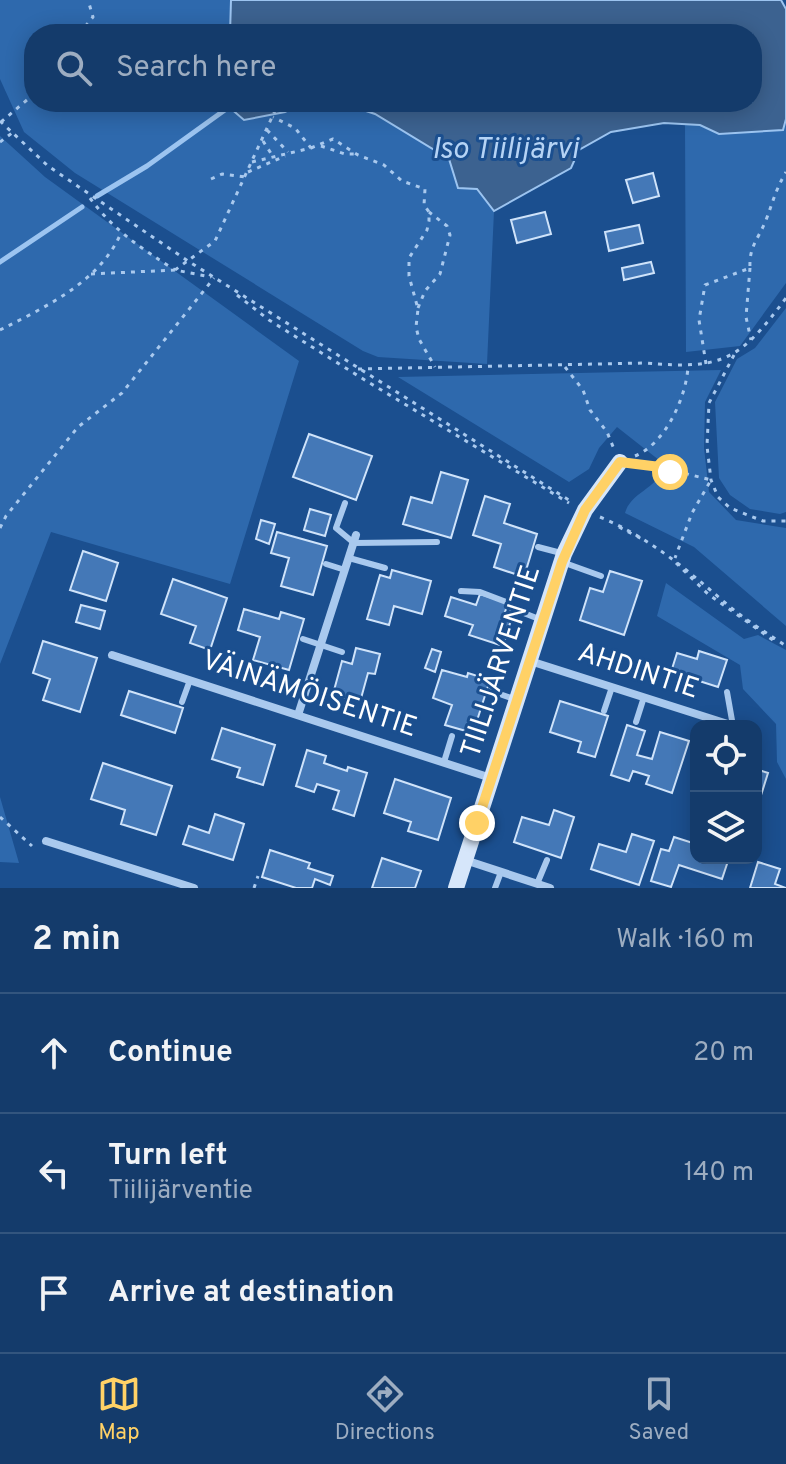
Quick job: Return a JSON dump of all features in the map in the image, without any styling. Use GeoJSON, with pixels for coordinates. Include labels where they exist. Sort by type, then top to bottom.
{"type":"FeatureCollection","features":[{"type":"Feature","properties":{"kind":"street","name":"TIILIJÄRVENTIE"},"geometry":{"type":"LineString","coordinates":[[456,888],[563,558],[585,510],[620,462]]}},
{"type":"Feature","properties":{"kind":"street"},"geometry":{"type":"LineString","coordinates":[[298,715],[355,539]]}},
{"type":"Feature","properties":{"kind":"street","name":"VÄINÄMÖISENTIE"},"geometry":{"type":"LineString","coordinates":[[112,655],[491,778]]}},
{"type":"Feature","properties":{"kind":"street","name":"AHDINTIE"},"geometry":{"type":"LineString","coordinates":[[530,661],[715,720]]}},
{"type":"Feature","properties":{"kind":"street"},"geometry":{"type":"LineString","coordinates":[[46,841],[194,888]]}},
{"type":"Feature","properties":{"kind":"street"},"geometry":{"type":"LineString","coordinates":[[465,860],[550,888]]}},
{"type":"Feature","properties":{"kind":"lane"},"geometry":{"type":"LineString","coordinates":[[345,503],[336,528],[355,539],[437,542]]}},
{"type":"Feature","properties":{"kind":"lane"},"geometry":{"type":"LineString","coordinates":[[538,547],[601,576]]}},
{"type":"Feature","properties":{"kind":"lane"},"geometry":{"type":"LineString","coordinates":[[349,558],[385,568]]}},
{"type":"Feature","properties":{"kind":"lane"},"geometry":{"type":"LineString","coordinates":[[326,564],[345,570]]}},
{"type":"Feature","properties":{"kind":"lane"},"geometry":{"type":"LineString","coordinates":[[461,591],[480,592],[543,620]]}},
{"type":"Feature","properties":{"kind":"lane"},"geometry":{"type":"LineString","coordinates":[[303,639],[342,652]]}},
{"type":"Feature","properties":{"kind":"lane"},"geometry":{"type":"LineString","coordinates":[[182,702],[190,680]]}},
{"type":"Feature","properties":{"kind":"lane"},"geometry":{"type":"LineString","coordinates":[[604,711],[612,687]]}},
{"type":"Feature","properties":{"kind":"lane"},"geometry":{"type":"LineString","coordinates":[[491,691],[517,700]]}},
{"type":"Feature","properties":{"kind":"lane"},"geometry":{"type":"LineString","coordinates":[[727,692],[730,720]]}},
{"type":"Feature","properties":{"kind":"lane"},"geometry":{"type":"LineString","coordinates":[[636,722],[644,697]]}},
{"type":"Feature","properties":{"kind":"lane"},"geometry":{"type":"LineString","coordinates":[[444,762],[452,736]]}},
{"type":"Feature","properties":{"kind":"lane"},"geometry":{"type":"LineString","coordinates":[[537,884],[547,860]]}},
{"type":"Feature","properties":{"kind":"lane"},"geometry":{"type":"LineString","coordinates":[[495,888],[501,872]]}},
{"type":"Feature","properties":{"kind":"path"},"geometry":{"type":"LineString","coordinates":[[87,24],[93,17],[88,0]]}},
{"type":"Feature","properties":{"kind":"path"},"geometry":{"type":"LineString","coordinates":[[24,102],[0,122],[48,166],[188,261],[358,369],[645,363],[688,367],[735,353],[751,341],[786,298]]}},
{"type":"Feature","properties":{"kind":"path"},"geometry":{"type":"LineString","coordinates":[[175,270],[215,241],[275,112]]}},
{"type":"Feature","properties":{"kind":"path"},"geometry":{"type":"LineString","coordinates":[[273,117],[295,128],[311,148]]}},
{"type":"Feature","properties":{"kind":"path"},"geometry":{"type":"LineString","coordinates":[[267,130],[290,153]]}},
{"type":"Feature","properties":{"kind":"path"},"geometry":{"type":"LineString","coordinates":[[0,142],[12,133]]}},
{"type":"Feature","properties":{"kind":"path"},"geometry":{"type":"LineString","coordinates":[[252,162],[321,146],[333,139],[358,155],[384,165],[402,181],[425,189],[424,205],[447,226],[450,235],[440,274],[425,291],[418,309],[416,327],[419,339],[436,369]]}},
{"type":"Feature","properties":{"kind":"path"},"geometry":{"type":"LineString","coordinates":[[263,141],[272,156]]}},
{"type":"Feature","properties":{"kind":"path"},"geometry":{"type":"LineString","coordinates":[[321,146],[358,155]]}},
{"type":"Feature","properties":{"kind":"path"},"geometry":{"type":"LineString","coordinates":[[248,172],[290,153]]}},
{"type":"Feature","properties":{"kind":"path"},"geometry":{"type":"LineString","coordinates":[[751,341],[746,317],[751,245],[786,172]]}},
{"type":"Feature","properties":{"kind":"path"},"geometry":{"type":"LineString","coordinates":[[211,179],[222,174],[245,177]]}},
{"type":"Feature","properties":{"kind":"path"},"geometry":{"type":"LineString","coordinates":[[89,195],[106,221],[175,270]]}},
{"type":"Feature","properties":{"kind":"path"},"geometry":{"type":"LineString","coordinates":[[418,309],[409,276],[409,258],[427,230],[429,212]]}},
{"type":"Feature","properties":{"kind":"path"},"geometry":{"type":"LineString","coordinates":[[0,330],[45,306],[91,274],[116,244],[121,233]]}},
{"type":"Feature","properties":{"kind":"path"},"geometry":{"type":"LineString","coordinates":[[706,364],[699,320],[705,285],[750,268]]}},
{"type":"Feature","properties":{"kind":"path"},"geometry":{"type":"LineString","coordinates":[[91,274],[175,270],[214,278],[269,320],[555,496],[665,552],[708,594],[786,646]]}},
{"type":"Feature","properties":{"kind":"path"},"geometry":{"type":"LineString","coordinates":[[0,528],[6,516],[78,427],[122,393],[214,278]]}},
{"type":"Feature","properties":{"kind":"path"},"geometry":{"type":"LineString","coordinates":[[735,353],[709,403],[707,446],[711,480],[718,497],[730,508],[763,521],[786,521]]}},
{"type":"Feature","properties":{"kind":"path"},"geometry":{"type":"LineString","coordinates":[[565,367],[583,390],[590,410],[607,432],[620,462]]}},
{"type":"Feature","properties":{"kind":"path"},"geometry":{"type":"LineString","coordinates":[[620,462],[647,452],[655,443],[677,406],[688,367]]}},
{"type":"Feature","properties":{"kind":"path"},"geometry":{"type":"LineString","coordinates":[[620,462],[660,467],[711,480]]}},
{"type":"Feature","properties":{"kind":"path"},"geometry":{"type":"LineString","coordinates":[[674,560],[692,513],[711,480]]}},
{"type":"Feature","properties":{"kind":"path"},"geometry":{"type":"LineString","coordinates":[[0,817],[32,846]]}},
{"type":"Feature","properties":{"kind":"path"},"geometry":{"type":"LineString","coordinates":[[254,888],[258,876]]}},
{"type":"Feature","properties":{"kind":"shaded area"},"geometry":{"type":"Polygon","coordinates":[[[0,0],[231,0],[230,24],[24,24],[24,112],[375,114],[449,159],[457,179],[477,189],[494,211],[487,364],[378,357],[363,351],[75,173],[24,132],[0,79],[0,0]]]}},
{"type":"Feature","properties":{"kind":"shaded area"},"geometry":{"type":"Polygon","coordinates":[[[786,119],[786,283],[740,346],[686,352],[685,123],[700,125],[720,134],[782,130],[786,119]]]}},
{"type":"Feature","properties":{"kind":"shaded area"},"geometry":{"type":"Polygon","coordinates":[[[0,136],[45,177],[299,361],[230,584],[51,532],[0,664],[0,136]]]}},
{"type":"Feature","properties":{"kind":"shaded area"},"geometry":{"type":"Polygon","coordinates":[[[786,308],[786,512],[780,514],[750,509],[730,495],[719,478],[715,402],[737,359],[755,348],[786,308]]]}},
{"type":"Feature","properties":{"kind":"shaded area"},"geometry":{"type":"Polygon","coordinates":[[[721,370],[705,402],[704,448],[709,492],[736,520],[786,528],[786,626],[694,547],[625,513],[633,499],[657,479],[664,464],[617,427],[599,448],[589,469],[569,482],[398,377],[721,370]]]}},
{"type":"Feature","properties":{"kind":"shaded area"},"geometry":{"type":"Polygon","coordinates":[[[666,583],[744,639],[758,635],[786,650],[786,779],[777,762],[776,724],[743,689],[740,665],[657,616],[666,583]]]}},
{"type":"Feature","properties":{"kind":"shaded area"},"geometry":{"type":"Polygon","coordinates":[[[0,797],[19,863],[0,862],[0,797]]]}},
{"type":"Feature","properties":{"kind":"water","name":"Iso Tiilijärvi"},"geometry":{"type":"Polygon","coordinates":[[[231,0],[781,0],[786,9],[786,119],[783,130],[719,134],[700,125],[664,123],[611,132],[579,150],[571,168],[494,211],[477,189],[458,188],[449,159],[369,112],[762,112],[762,24],[230,24],[231,0]]]}},
{"type":"Feature","properties":{"kind":"water"},"geometry":{"type":"Polygon","coordinates":[[[235,112],[285,112],[244,120],[235,112]]]}},
{"type":"Feature","properties":{"kind":"building"},"geometry":{"type":"Polygon","coordinates":[[[653,173],[659,196],[633,203],[626,180],[653,173]]]}},
{"type":"Feature","properties":{"kind":"building"},"geometry":{"type":"Polygon","coordinates":[[[545,212],[551,234],[517,243],[511,220],[545,212]]]}},
{"type":"Feature","properties":{"kind":"building"},"geometry":{"type":"Polygon","coordinates":[[[639,225],[643,243],[609,251],[605,232],[639,225]]]}},
{"type":"Feature","properties":{"kind":"building"},"geometry":{"type":"Polygon","coordinates":[[[651,262],[654,273],[624,280],[622,268],[651,262]]]}},
{"type":"Feature","properties":{"kind":"building"},"geometry":{"type":"Polygon","coordinates":[[[309,434],[372,456],[356,500],[293,477],[309,434]]]}},
{"type":"Feature","properties":{"kind":"building"},"geometry":{"type":"Polygon","coordinates":[[[441,472],[468,480],[451,538],[403,524],[411,497],[432,503],[441,472]]]}},
{"type":"Feature","properties":{"kind":"building"},"geometry":{"type":"Polygon","coordinates":[[[485,496],[510,504],[504,523],[537,534],[524,577],[494,567],[501,544],[473,535],[485,496]]]}},
{"type":"Feature","properties":{"kind":"building"},"geometry":{"type":"Polygon","coordinates":[[[310,509],[331,515],[325,536],[304,530],[310,509]]]}},
{"type":"Feature","properties":{"kind":"building"},"geometry":{"type":"Polygon","coordinates":[[[261,520],[275,524],[269,544],[256,539],[261,520]]]}},
{"type":"Feature","properties":{"kind":"building"},"geometry":{"type":"Polygon","coordinates":[[[277,532],[327,546],[313,595],[281,586],[289,558],[271,553],[277,532]]]}},
{"type":"Feature","properties":{"kind":"building"},"geometry":{"type":"Polygon","coordinates":[[[83,551],[118,563],[106,601],[70,590],[83,551]]]}},
{"type":"Feature","properties":{"kind":"building"},"geometry":{"type":"Polygon","coordinates":[[[392,570],[431,581],[422,614],[394,606],[389,625],[367,619],[380,575],[390,578],[392,570]]]}},
{"type":"Feature","properties":{"kind":"building"},"geometry":{"type":"Polygon","coordinates":[[[610,571],[642,581],[624,635],[580,620],[590,588],[603,592],[610,571]]]}},
{"type":"Feature","properties":{"kind":"building"},"geometry":{"type":"Polygon","coordinates":[[[173,579],[227,598],[210,650],[190,643],[196,626],[161,614],[173,579]]]}},
{"type":"Feature","properties":{"kind":"building"},"geometry":{"type":"Polygon","coordinates":[[[480,594],[508,603],[504,615],[512,617],[503,646],[469,635],[473,625],[445,616],[451,597],[476,605],[480,594]]]}},
{"type":"Feature","properties":{"kind":"building"},"geometry":{"type":"Polygon","coordinates":[[[81,605],[105,611],[100,629],[76,622],[81,605]]]}},
{"type":"Feature","properties":{"kind":"building"},"geometry":{"type":"Polygon","coordinates":[[[244,609],[279,619],[281,612],[304,619],[289,670],[253,660],[260,637],[238,630],[244,609]]]}},
{"type":"Feature","properties":{"kind":"building"},"geometry":{"type":"Polygon","coordinates":[[[43,641],[97,658],[80,712],[43,700],[50,679],[33,673],[43,641]]]}},
{"type":"Feature","properties":{"kind":"building"},"geometry":{"type":"Polygon","coordinates":[[[356,648],[380,654],[375,674],[368,673],[360,702],[333,694],[342,661],[352,664],[356,648]]]}},
{"type":"Feature","properties":{"kind":"building"},"geometry":{"type":"Polygon","coordinates":[[[432,649],[441,652],[435,672],[425,668],[432,649]]]}},
{"type":"Feature","properties":{"kind":"building"},"geometry":{"type":"Polygon","coordinates":[[[699,651],[727,660],[718,687],[671,672],[677,653],[697,659],[699,651]]]}},
{"type":"Feature","properties":{"kind":"building"},"geometry":{"type":"Polygon","coordinates":[[[442,670],[490,680],[473,733],[445,725],[452,705],[433,698],[442,670]]]}},
{"type":"Feature","properties":{"kind":"building"},"geometry":{"type":"Polygon","coordinates":[[[129,691],[183,708],[175,733],[121,715],[129,691]]]}},
{"type":"Feature","properties":{"kind":"building"},"geometry":{"type":"Polygon","coordinates":[[[560,701],[608,716],[595,757],[578,752],[581,742],[550,732],[560,701]]]}},
{"type":"Feature","properties":{"kind":"building"},"geometry":{"type":"Polygon","coordinates":[[[627,725],[645,731],[637,755],[652,759],[660,732],[689,741],[672,793],[646,784],[649,776],[633,771],[629,781],[611,775],[627,725]]]}},
{"type":"Feature","properties":{"kind":"building"},"geometry":{"type":"Polygon","coordinates":[[[222,728],[275,745],[263,785],[237,777],[240,768],[212,759],[222,728]]]}},
{"type":"Feature","properties":{"kind":"building"},"geometry":{"type":"Polygon","coordinates":[[[307,750],[326,756],[324,763],[347,771],[348,767],[367,773],[354,816],[333,809],[339,791],[317,784],[314,792],[296,786],[307,750]]]}},
{"type":"Feature","properties":{"kind":"building"},"geometry":{"type":"Polygon","coordinates":[[[103,763],[172,786],[156,835],[121,824],[125,810],[91,799],[103,763]]]}},
{"type":"Feature","properties":{"kind":"building"},"geometry":{"type":"Polygon","coordinates":[[[762,771],[768,773],[762,792],[762,771]]]}},
{"type":"Feature","properties":{"kind":"building"},"geometry":{"type":"Polygon","coordinates":[[[395,779],[451,798],[438,840],[408,831],[411,822],[384,813],[395,779]]]}},
{"type":"Feature","properties":{"kind":"building"},"geometry":{"type":"Polygon","coordinates":[[[554,810],[574,817],[561,858],[514,842],[522,817],[549,825],[554,810]]]}},
{"type":"Feature","properties":{"kind":"building"},"geometry":{"type":"Polygon","coordinates":[[[215,814],[244,824],[233,860],[183,844],[189,826],[209,833],[215,814]]]}},
{"type":"Feature","properties":{"kind":"building"},"geometry":{"type":"Polygon","coordinates":[[[632,834],[654,841],[639,885],[591,869],[599,844],[626,852],[632,834]]]}},
{"type":"Feature","properties":{"kind":"building"},"geometry":{"type":"Polygon","coordinates":[[[674,837],[690,842],[690,864],[727,864],[722,879],[679,865],[671,887],[651,881],[661,849],[669,851],[674,837]]]}},
{"type":"Feature","properties":{"kind":"building"},"geometry":{"type":"Polygon","coordinates":[[[270,850],[310,863],[308,868],[333,876],[330,885],[315,879],[312,888],[296,888],[262,877],[270,850]]]}},
{"type":"Feature","properties":{"kind":"building"},"geometry":{"type":"Polygon","coordinates":[[[382,858],[421,871],[415,888],[372,888],[382,858]]]}},
{"type":"Feature","properties":{"kind":"building"},"geometry":{"type":"Polygon","coordinates":[[[762,863],[780,869],[775,884],[786,888],[750,888],[757,864],[762,863]]]}},
{"type":"Feature","properties":{"kind":"waterway"},"geometry":{"type":"LineString","coordinates":[[97,196],[147,166],[222,112]]}},
{"type":"Feature","properties":{"kind":"waterway"},"geometry":{"type":"LineString","coordinates":[[0,262],[82,207]]}},
{"type":"Feature","properties":{"kind":"route"},"geometry":{"type":"LineString","coordinates":[[477,823],[578,521],[620,462],[660,467],[670,472]]}}]}
